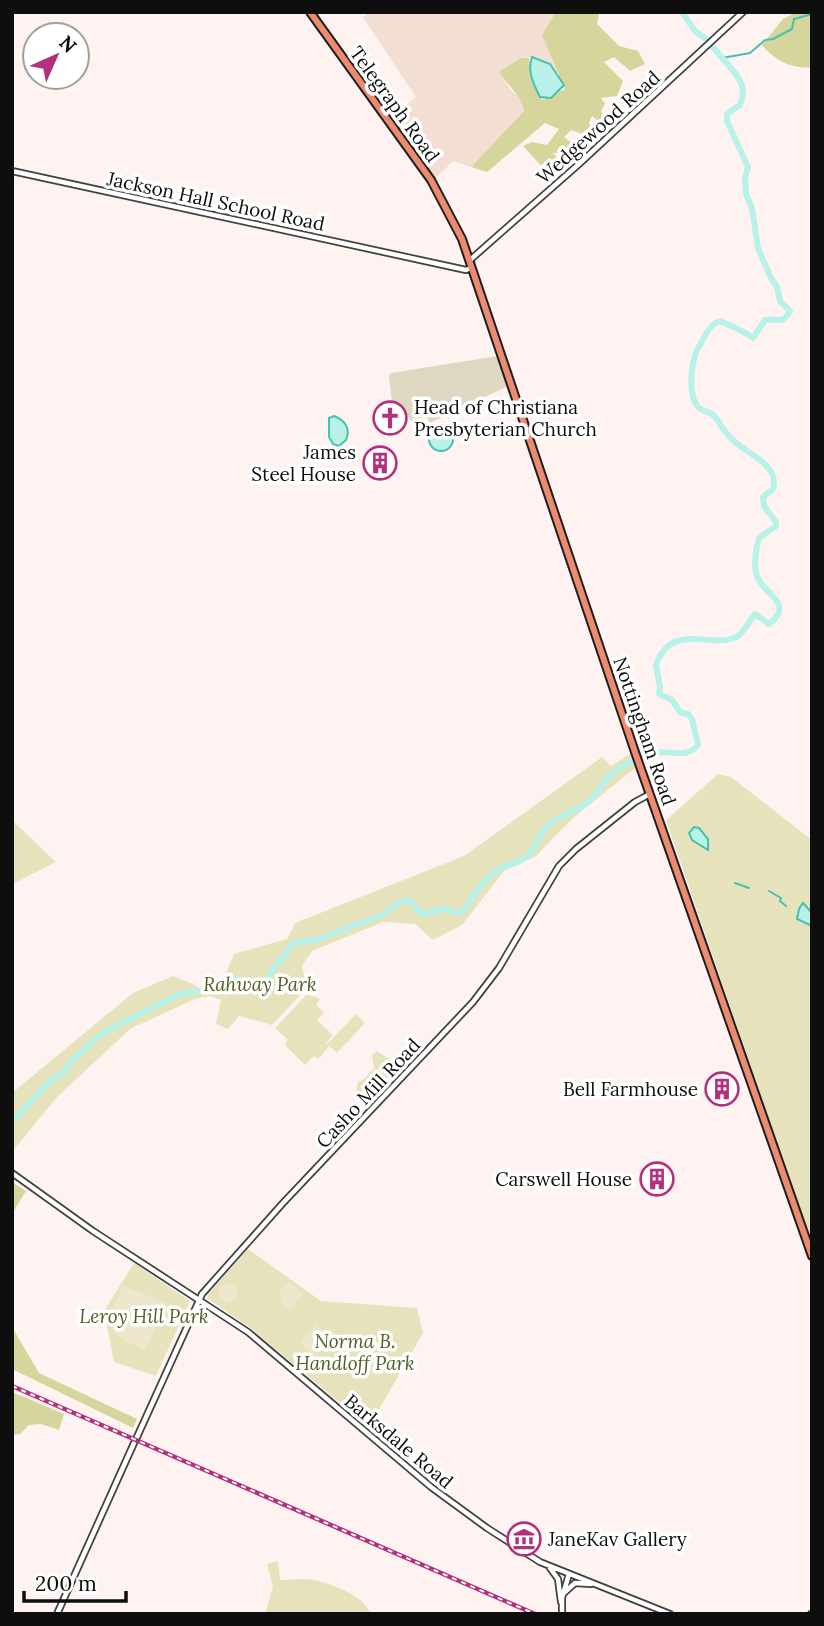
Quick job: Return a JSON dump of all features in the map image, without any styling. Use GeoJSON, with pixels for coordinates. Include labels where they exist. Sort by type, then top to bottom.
{"type":"FeatureCollection","features":[{"type":"Feature","properties":{"kind":"main road","name":"Telegraph Road"},"geometry":{"type":"LineString","coordinates":[[310,12],[424,170],[452,216]]}},
{"type":"Feature","properties":{"kind":"main road","name":"Nottingham Road"},"geometry":{"type":"LineString","coordinates":[[452,216],[471,264],[636,755],[812,1256]]}},
{"type":"Feature","properties":{"kind":"street","name":"Wedgewood Road"},"geometry":{"type":"LineString","coordinates":[[471,264],[743,12]]}},
{"type":"Feature","properties":{"kind":"street","name":"Jackson Hall School Road"},"geometry":{"type":"LineString","coordinates":[[12,171],[466,270],[471,264]]}},
{"type":"Feature","properties":{"kind":"street","name":"Casho Mill Road"},"geometry":{"type":"LineString","coordinates":[[136,1437],[199,1300],[275,1212],[477,997],[499,968],[544,888],[563,862],[635,802],[650,794]]}},
{"type":"Feature","properties":{"kind":"street","name":"Barksdale Road"},"geometry":{"type":"LineString","coordinates":[[12,1173],[93,1231],[254,1336],[449,1502],[540,1562],[670,1614]]}},
{"type":"Feature","properties":{"kind":"street"},"geometry":{"type":"LineString","coordinates":[[57,1614],[134,1443]]}},
{"type":"Feature","properties":{"kind":"street"},"geometry":{"type":"LineString","coordinates":[[540,1562],[556,1574],[562,1613]]}},
{"type":"Feature","properties":{"kind":"street"},"geometry":{"type":"LineString","coordinates":[[561,1602],[569,1574]]}},
{"type":"Feature","properties":{"kind":"street"},"geometry":{"type":"LineString","coordinates":[[563,1594],[575,1583],[599,1585]]}},
{"type":"Feature","properties":{"kind":"shaded area"},"geometry":{"type":"Polygon","coordinates":[[[370,12],[556,12],[543,35],[558,74],[550,64],[532,57],[520,58],[499,72],[509,88],[523,101],[524,111],[471,167],[453,161],[435,179],[391,118],[416,97],[363,17],[370,12]]]}},
{"type":"Feature","properties":{"kind":"shaded area"},"geometry":{"type":"Polygon","coordinates":[[[498,356],[508,386],[430,423],[426,416],[412,421],[392,402],[389,376],[391,373],[498,356]]]}},
{"type":"Feature","properties":{"kind":"green space"},"geometry":{"type":"Polygon","coordinates":[[[556,12],[599,12],[597,24],[619,46],[638,51],[645,64],[630,71],[614,57],[604,62],[623,81],[617,96],[601,98],[605,104],[601,111],[605,120],[602,124],[592,116],[589,123],[595,136],[585,139],[580,133],[571,130],[564,137],[573,144],[567,153],[552,153],[560,159],[547,172],[523,146],[532,142],[547,145],[559,129],[545,123],[487,172],[471,167],[524,111],[517,95],[499,72],[520,58],[529,58],[531,79],[542,100],[565,89],[542,35],[556,12]]]}},
{"type":"Feature","properties":{"kind":"green space"},"geometry":{"type":"Polygon","coordinates":[[[797,12],[812,12],[812,67],[784,63],[762,45],[783,19],[797,12]]]}},
{"type":"Feature","properties":{"kind":"green space","name":"Rahway Park"},"geometry":{"type":"Polygon","coordinates":[[[631,753],[635,768],[571,820],[536,856],[504,871],[462,925],[433,940],[415,924],[383,922],[312,951],[302,966],[307,988],[272,1025],[239,1016],[228,1029],[216,1024],[221,1000],[209,996],[195,999],[130,1029],[57,1097],[12,1152],[12,1093],[133,993],[173,976],[209,994],[219,991],[234,954],[287,939],[295,923],[464,856],[602,757],[611,766],[631,753]]]}},
{"type":"Feature","properties":{"kind":"green space"},"geometry":{"type":"Polygon","coordinates":[[[718,774],[731,777],[812,840],[812,1244],[666,820],[718,774]]]}},
{"type":"Feature","properties":{"kind":"green space"},"geometry":{"type":"Polygon","coordinates":[[[12,820],[56,862],[13,884],[12,883],[12,820]]]}},
{"type":"Feature","properties":{"kind":"green space"},"geometry":{"type":"Polygon","coordinates":[[[307,994],[320,999],[316,1005],[324,1013],[317,1020],[333,1035],[326,1043],[329,1047],[318,1059],[314,1056],[305,1065],[285,1045],[287,1039],[275,1028],[307,994]]]}},
{"type":"Feature","properties":{"kind":"green space"},"geometry":{"type":"Polygon","coordinates":[[[356,1014],[365,1023],[337,1053],[327,1044],[356,1014]]]}},
{"type":"Feature","properties":{"kind":"green space"},"geometry":{"type":"Polygon","coordinates":[[[377,1051],[403,1068],[367,1106],[359,1098],[357,1088],[359,1081],[374,1068],[372,1055],[377,1051]]]}},
{"type":"Feature","properties":{"kind":"green space"},"geometry":{"type":"Polygon","coordinates":[[[12,1182],[26,1191],[12,1214],[12,1182]]]}},
{"type":"Feature","properties":{"kind":"green space","name":"Norma B. Handloff Park"},"geometry":{"type":"Polygon","coordinates":[[[248,1249],[321,1301],[417,1308],[423,1333],[369,1427],[252,1329],[207,1298],[248,1249]]]}},
{"type":"Feature","properties":{"kind":"green space","name":"Leroy Hill Park"},"geometry":{"type":"Polygon","coordinates":[[[134,1263],[190,1301],[156,1376],[114,1362],[104,1311],[134,1263]]]}},
{"type":"Feature","properties":{"kind":"green space"},"geometry":{"type":"Polygon","coordinates":[[[289,1282],[304,1294],[290,1310],[281,1303],[280,1290],[289,1282]]]}},
{"type":"Feature","properties":{"kind":"green space"},"geometry":{"type":"Polygon","coordinates":[[[228,1283],[235,1286],[238,1293],[235,1300],[228,1303],[221,1300],[218,1293],[221,1286],[228,1283]]]}},
{"type":"Feature","properties":{"kind":"green space"},"geometry":{"type":"Polygon","coordinates":[[[123,1286],[167,1303],[145,1350],[122,1338],[111,1326],[113,1310],[123,1286]]]}},
{"type":"Feature","properties":{"kind":"green space"},"geometry":{"type":"Polygon","coordinates":[[[315,1325],[328,1336],[313,1354],[300,1343],[315,1325]]]}},
{"type":"Feature","properties":{"kind":"green space"},"geometry":{"type":"Polygon","coordinates":[[[12,1327],[39,1373],[137,1419],[133,1428],[12,1369],[12,1327]]]}},
{"type":"Feature","properties":{"kind":"green space"},"geometry":{"type":"Polygon","coordinates":[[[12,1392],[64,1414],[59,1430],[41,1424],[29,1425],[20,1434],[12,1435],[12,1392]]]}},
{"type":"Feature","properties":{"kind":"green space"},"geometry":{"type":"Polygon","coordinates":[[[278,1561],[280,1580],[310,1579],[322,1582],[354,1596],[371,1614],[265,1614],[273,1587],[267,1564],[278,1561]]]}},
{"type":"Feature","properties":{"kind":"water"},"geometry":{"type":"Polygon","coordinates":[[[532,57],[550,64],[564,85],[551,98],[540,97],[535,87],[530,72],[532,57]]]}},
{"type":"Feature","properties":{"kind":"water"},"geometry":{"type":"Polygon","coordinates":[[[334,416],[344,422],[347,429],[346,440],[339,446],[333,444],[329,437],[329,418],[334,416]]]}},
{"type":"Feature","properties":{"kind":"water"},"geometry":{"type":"Polygon","coordinates":[[[441,427],[452,434],[453,439],[446,450],[441,451],[430,444],[429,439],[436,428],[441,427]]]}},
{"type":"Feature","properties":{"kind":"water"},"geometry":{"type":"Polygon","coordinates":[[[694,827],[699,828],[708,839],[708,850],[692,840],[689,833],[694,827]]]}},
{"type":"Feature","properties":{"kind":"water"},"geometry":{"type":"Polygon","coordinates":[[[803,903],[812,913],[812,926],[797,919],[803,903]]]}},
{"type":"Feature","properties":{"kind":"waterway"},"geometry":{"type":"LineString","coordinates":[[12,1122],[49,1082],[63,1073],[74,1058],[104,1032],[180,994],[223,987],[238,979],[251,991],[258,990],[293,943],[316,940],[382,915],[402,901],[410,901],[422,914],[446,909],[456,913],[464,911],[492,874],[528,855],[548,825],[588,802],[614,772],[648,754],[688,752],[698,745],[692,719],[688,714],[681,713],[672,700],[659,694],[656,665],[663,651],[672,643],[683,640],[728,640],[738,636],[755,614],[769,624],[777,616],[779,604],[761,583],[755,567],[759,538],[776,526],[764,506],[763,497],[773,489],[772,474],[762,461],[732,439],[713,415],[698,407],[691,385],[697,351],[713,325],[720,321],[753,338],[765,320],[783,319],[790,311],[780,301],[777,287],[758,248],[752,208],[746,194],[745,178],[748,167],[727,121],[727,114],[740,105],[742,85],[736,74],[706,39],[695,31],[682,12]]}},
{"type":"Feature","properties":{"kind":"waterway"},"geometry":{"type":"LineString","coordinates":[[722,58],[750,53],[765,40],[792,29],[794,19],[812,14]]}},
{"type":"Feature","properties":{"kind":"waterway"},"geometry":{"type":"LineString","coordinates":[[735,883],[749,888]]}},
{"type":"Feature","properties":{"kind":"waterway"},"geometry":{"type":"LineString","coordinates":[[769,891],[781,898],[780,901],[786,906]]}},
{"type":"Feature","properties":{"kind":"railway"},"geometry":{"type":"LineString","coordinates":[[12,1386],[535,1614]]}},
{"type":"Feature","properties":{"kind":"place","name":"Head of Christiana Presbyterian Church"},"geometry":{"type":"Point","coordinates":[390,418]}},
{"type":"Feature","properties":{"kind":"place","name":"James Steel House"},"geometry":{"type":"Point","coordinates":[380,463]}},
{"type":"Feature","properties":{"kind":"place","name":"Bell Farmhouse"},"geometry":{"type":"Point","coordinates":[722,1089]}},
{"type":"Feature","properties":{"kind":"place","name":"Carswell House"},"geometry":{"type":"Point","coordinates":[657,1179]}},
{"type":"Feature","properties":{"kind":"place","name":"JaneKav Gallery"},"geometry":{"type":"Point","coordinates":[524,1539]}}]}
